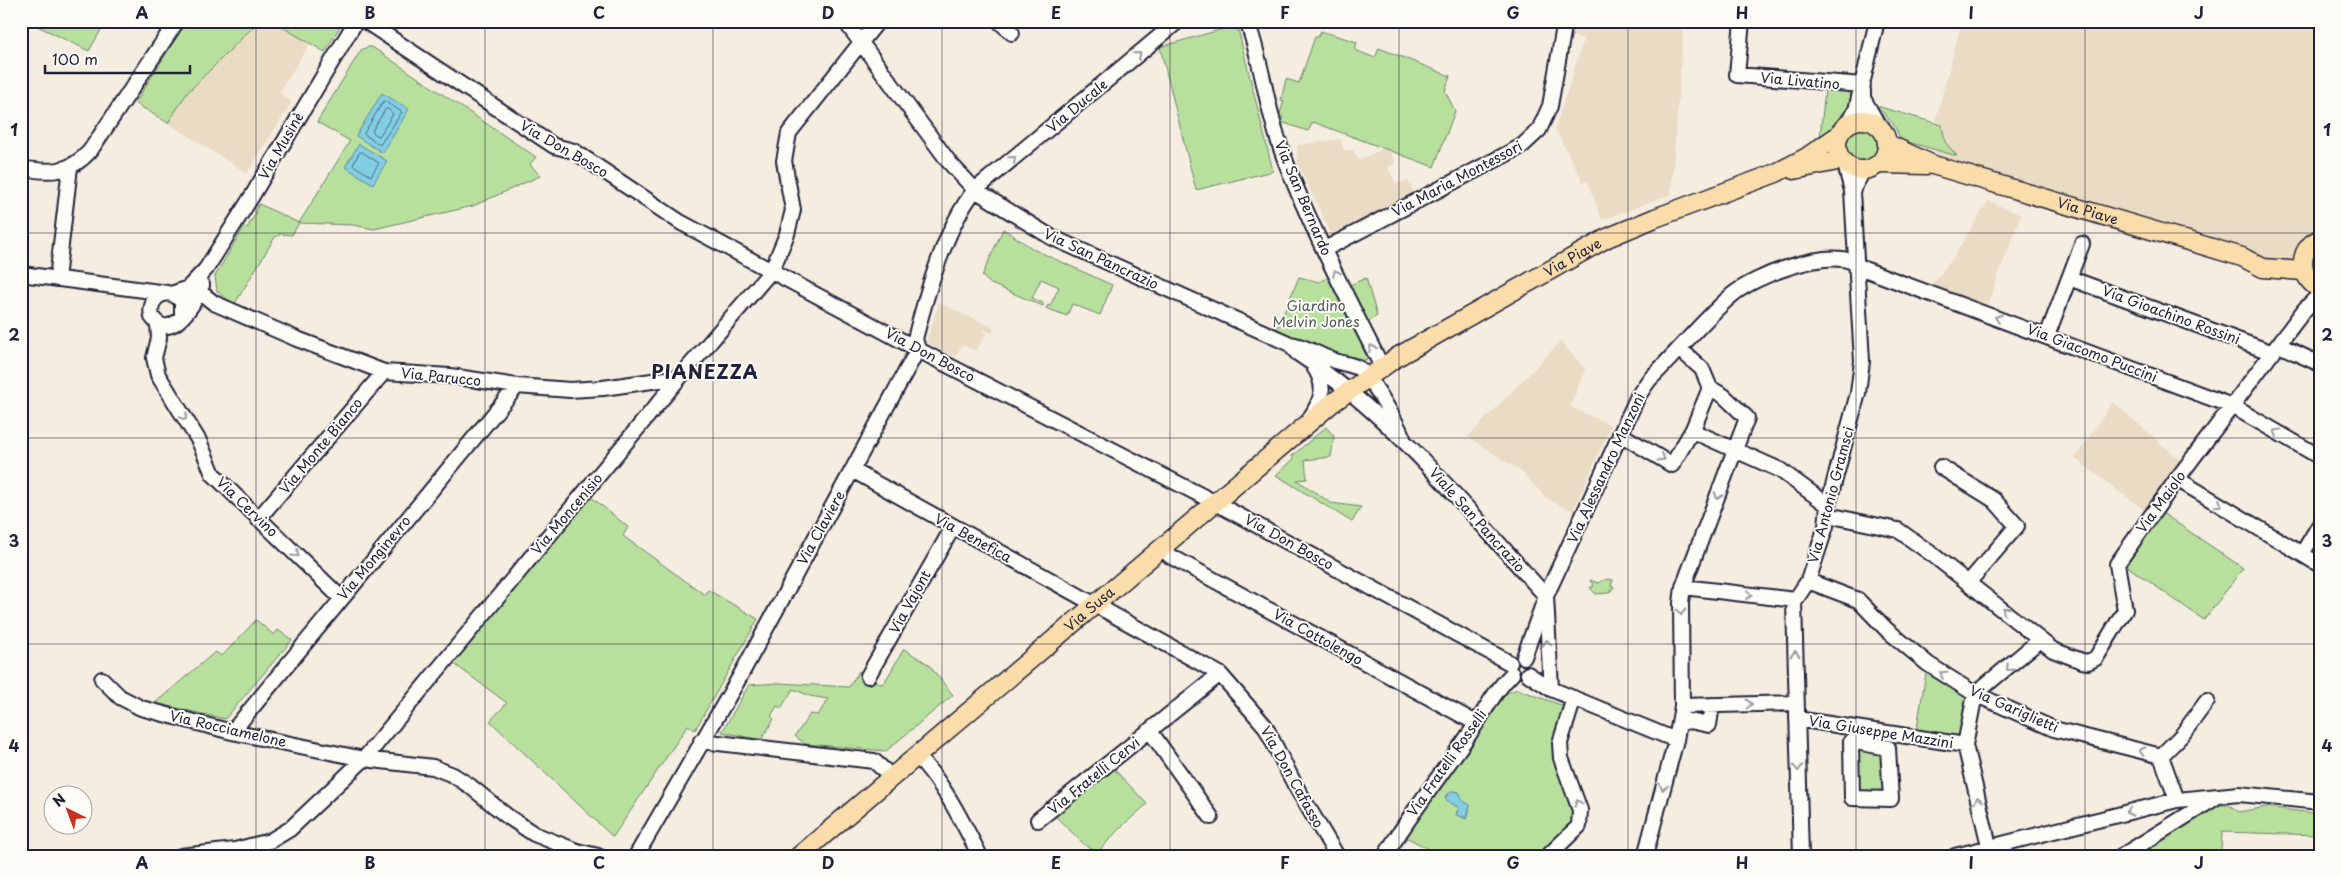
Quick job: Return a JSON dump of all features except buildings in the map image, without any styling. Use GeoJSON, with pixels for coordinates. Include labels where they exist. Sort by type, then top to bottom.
{"type":"FeatureCollection","features":[{"type":"Feature","properties":{"kind":"main road"},"geometry":{"type":"LineString","coordinates":[[1865,120],[1878,125],[1883,130],[1888,144],[1887,152],[1871,168],[1857,170],[1843,162],[1837,145],[1842,131],[1850,123],[1865,120]]}},
{"type":"Feature","properties":{"kind":"main road","name":"Via Piave"},"geometry":{"type":"LineString","coordinates":[[1375,371],[1607,238],[1776,173],[1807,157],[1842,131]]}},
{"type":"Feature","properties":{"kind":"main road","name":"Via Piave"},"geometry":{"type":"LineString","coordinates":[[1888,144],[1933,165],[2242,257],[2263,268],[2311,278]]}},
{"type":"Feature","properties":{"kind":"main road","name":"Via Piave"},"geometry":{"type":"LineString","coordinates":[[1776,173],[1843,162]]}},
{"type":"Feature","properties":{"kind":"main road","name":"Via Piave"},"geometry":{"type":"LineString","coordinates":[[1871,168],[1933,165]]}},
{"type":"Feature","properties":{"kind":"main road"},"geometry":{"type":"LineString","coordinates":[[2311,278],[2309,246],[2320,239]]}},
{"type":"Feature","properties":{"kind":"main road","name":"Via Susa"},"geometry":{"type":"LineString","coordinates":[[799,856],[1214,502],[1348,391],[1375,371]]}},
{"type":"Feature","properties":{"kind":"street"},"geometry":{"type":"LineString","coordinates":[[21,168],[48,173],[70,167],[82,160],[90,151],[177,21]]}},
{"type":"Feature","properties":{"kind":"street","name":"Via Musinè"},"geometry":{"type":"LineString","coordinates":[[206,269],[252,196],[356,21]]}},
{"type":"Feature","properties":{"kind":"street","name":"Via Don Bosco"},"geometry":{"type":"LineString","coordinates":[[365,21],[554,146],[574,151],[680,222],[918,349],[1214,502],[1511,668]]}},
{"type":"Feature","properties":{"kind":"street","name":"Via San Pancrazio"},"geometry":{"type":"LineString","coordinates":[[845,21],[949,162],[976,190],[1051,237],[1290,344]]}},
{"type":"Feature","properties":{"kind":"street","name":"Via Moncenisio"},"geometry":{"type":"LineString","coordinates":[[181,856],[234,850],[270,841],[290,829],[364,759],[680,377],[772,270],[787,234],[793,210],[784,161],[789,132],[878,21]]}},
{"type":"Feature","properties":{"kind":"street"},"geometry":{"type":"LineString","coordinates":[[1000,21],[1012,33]]}},
{"type":"Feature","properties":{"kind":"street","name":"Via Ducale"},"geometry":{"type":"LineString","coordinates":[[976,190],[1178,21]]}},
{"type":"Feature","properties":{"kind":"street","name":"Via San Bernardo"},"geometry":{"type":"LineString","coordinates":[[1247,21],[1282,150],[1375,371]]}},
{"type":"Feature","properties":{"kind":"street","name":"Via Maria Montessori"},"geometry":{"type":"LineString","coordinates":[[1325,249],[1522,146],[1539,130],[1550,106],[1565,21]]}},
{"type":"Feature","properties":{"kind":"street","name":"Via Livatino"},"geometry":{"type":"LineString","coordinates":[[1742,21],[1737,75],[1863,84]]}},
{"type":"Feature","properties":{"kind":"street"},"geometry":{"type":"LineString","coordinates":[[1842,131],[1856,110],[1877,21]]}},
{"type":"Feature","properties":{"kind":"street"},"geometry":{"type":"LineString","coordinates":[[1863,84],[1864,98],[1878,125]]}},
{"type":"Feature","properties":{"kind":"street","name":"Via Antonio Gramsci"},"geometry":{"type":"LineString","coordinates":[[1796,600],[1808,581],[1826,526],[1828,510],[1858,393],[1862,361],[1852,191],[1843,162]]}},
{"type":"Feature","properties":{"kind":"street"},"geometry":{"type":"LineString","coordinates":[[57,279],[70,167]]}},
{"type":"Feature","properties":{"kind":"street"},"geometry":{"type":"LineString","coordinates":[[1852,191],[1871,168]]}},
{"type":"Feature","properties":{"kind":"street","name":"Via Claviere"},"geometry":{"type":"LineString","coordinates":[[636,856],[738,680],[918,349],[915,338],[936,268],[966,201],[976,190]]}},
{"type":"Feature","properties":{"kind":"street"},"geometry":{"type":"LineString","coordinates":[[2047,336],[2082,244]]}},
{"type":"Feature","properties":{"kind":"street","name":"Via Alessandro Manzoni"},"geometry":{"type":"LineString","coordinates":[[1524,657],[1545,600],[1620,434],[1638,396],[1649,380],[1681,350],[1733,295],[1753,281],[1792,266],[1814,261],[1850,261],[1857,265]]}},
{"type":"Feature","properties":{"kind":"street","name":"Via Giacomo Puccini"},"geometry":{"type":"LineString","coordinates":[[1857,265],[1924,292],[2232,406],[2320,457]]}},
{"type":"Feature","properties":{"kind":"street"},"geometry":{"type":"LineString","coordinates":[[158,375],[157,362],[160,354],[183,315],[199,293],[206,269]]}},
{"type":"Feature","properties":{"kind":"street"},"geometry":{"type":"LineString","coordinates":[[174,293],[206,269]]}},
{"type":"Feature","properties":{"kind":"street"},"geometry":{"type":"LineString","coordinates":[[126,289],[144,302],[152,317],[158,323],[170,326],[202,302],[214,302],[206,269]]}},
{"type":"Feature","properties":{"kind":"street"},"geometry":{"type":"LineString","coordinates":[[21,274],[126,289],[140,288],[174,293],[182,302],[183,315]]}},
{"type":"Feature","properties":{"kind":"street","name":"Via Gioachino Rossini"},"geometry":{"type":"LineString","coordinates":[[2069,278],[2320,364]]}},
{"type":"Feature","properties":{"kind":"street","name":"Via Maiolo"},"geometry":{"type":"LineString","coordinates":[[1828,510],[1898,530],[1915,541],[2053,650],[2088,662],[2096,658],[2125,610],[2117,564],[2177,479],[2305,309],[2311,278]]}},
{"type":"Feature","properties":{"kind":"street"},"geometry":{"type":"LineString","coordinates":[[150,311],[153,300],[162,294],[193,291],[199,293]]}},
{"type":"Feature","properties":{"kind":"street","name":"Via Parucco"},"geometry":{"type":"LineString","coordinates":[[199,293],[214,302],[297,339],[384,372],[450,376],[517,386],[570,390],[603,388],[680,377]]}},
{"type":"Feature","properties":{"kind":"street","name":"Via Cervino"},"geometry":{"type":"LineString","coordinates":[[158,323],[159,338],[154,358],[158,375],[199,440],[213,474],[258,520],[274,532],[341,598]]}},
{"type":"Feature","properties":{"kind":"street","name":"Viale San Pancrazio"},"geometry":{"type":"LineString","coordinates":[[1290,344],[1301,346],[1336,362],[1345,362],[1358,368],[1375,371],[1403,438]]}},
{"type":"Feature","properties":{"kind":"street","name":"Viale San Pancrazio"},"geometry":{"type":"LineString","coordinates":[[1290,344],[1297,353],[1348,391],[1403,438],[1545,600]]}},
{"type":"Feature","properties":{"kind":"street"},"geometry":{"type":"LineString","coordinates":[[1645,856],[1681,715],[1681,603],[1683,587],[1747,418],[1724,396],[1710,388],[1702,369],[1681,350]]}},
{"type":"Feature","properties":{"kind":"street"},"geometry":{"type":"LineString","coordinates":[[1304,427],[1318,407],[1323,387],[1320,376],[1311,362]]}},
{"type":"Feature","properties":{"kind":"street"},"geometry":{"type":"LineString","coordinates":[[1336,362],[1344,367],[1350,376],[1351,384],[1348,391]]}},
{"type":"Feature","properties":{"kind":"street","name":"Via Monte Bianco"},"geometry":{"type":"LineString","coordinates":[[258,520],[384,372]]}},
{"type":"Feature","properties":{"kind":"street","name":"Via Monginevro"},"geometry":{"type":"LineString","coordinates":[[232,732],[517,386]]}},
{"type":"Feature","properties":{"kind":"street"},"geometry":{"type":"LineString","coordinates":[[1620,434],[1672,464],[1693,429],[1710,388]]}},
{"type":"Feature","properties":{"kind":"street"},"geometry":{"type":"LineString","coordinates":[[1693,429],[1697,433],[1789,474],[1828,510]]}},
{"type":"Feature","properties":{"kind":"street"},"geometry":{"type":"LineString","coordinates":[[1941,467],[1994,500],[2017,526],[1968,583]]}},
{"type":"Feature","properties":{"kind":"street","name":"Via Benefica"},"geometry":{"type":"LineString","coordinates":[[852,470],[1094,605]]}},
{"type":"Feature","properties":{"kind":"street"},"geometry":{"type":"LineString","coordinates":[[2177,479],[2320,565]]}},
{"type":"Feature","properties":{"kind":"street"},"geometry":{"type":"LineString","coordinates":[[2302,554],[2320,524]]}},
{"type":"Feature","properties":{"kind":"street","name":"Via Vajont"},"geometry":{"type":"LineString","coordinates":[[868,676],[952,527]]}},
{"type":"Feature","properties":{"kind":"street","name":"Via Cottolengo"},"geometry":{"type":"LineString","coordinates":[[1162,547],[1175,559],[1476,724]]}},
{"type":"Feature","properties":{"kind":"street","name":"Via Gariglietti"},"geometry":{"type":"LineString","coordinates":[[1808,581],[1858,600],[1887,630],[1921,658],[1975,694],[2054,729],[2161,756]]}},
{"type":"Feature","properties":{"kind":"street"},"geometry":{"type":"LineString","coordinates":[[1683,587],[1796,600],[1796,703],[1801,856]]}},
{"type":"Feature","properties":{"kind":"street"},"geometry":{"type":"LineString","coordinates":[[1545,600],[1550,689]]}},
{"type":"Feature","properties":{"kind":"street","name":"Via Don Cafasso"},"geometry":{"type":"LineString","coordinates":[[1094,605],[1220,674],[1265,726],[1295,785],[1337,856]]}},
{"type":"Feature","properties":{"kind":"street"},"geometry":{"type":"LineString","coordinates":[[1991,851],[1965,745],[1975,694],[2002,674],[2040,640]]}},
{"type":"Feature","properties":{"kind":"street"},"geometry":{"type":"LineString","coordinates":[[1516,657],[1524,657],[1530,664],[1528,674],[1522,677],[1511,668],[1516,657]]}},
{"type":"Feature","properties":{"kind":"street","name":"Via Fratelli Rosselli"},"geometry":{"type":"LineString","coordinates":[[1385,856],[1399,832],[1476,724],[1511,668]]}},
{"type":"Feature","properties":{"kind":"street","name":"Via Fratelli Cervi"},"geometry":{"type":"LineString","coordinates":[[1038,820],[1220,674]]}},
{"type":"Feature","properties":{"kind":"street"},"geometry":{"type":"LineString","coordinates":[[1528,674],[1550,689],[1676,740]]}},
{"type":"Feature","properties":{"kind":"street","name":"Via Rocciamelone"},"geometry":{"type":"LineString","coordinates":[[102,678],[120,697],[141,708],[232,732],[364,759],[433,767],[453,774],[507,816],[534,834],[577,851],[598,856]]}},
{"type":"Feature","properties":{"kind":"street"},"geometry":{"type":"LineString","coordinates":[[1548,856],[1579,826],[1580,810],[1561,758],[1560,743],[1574,698]]}},
{"type":"Feature","properties":{"kind":"street"},"geometry":{"type":"LineString","coordinates":[[2176,800],[2161,756],[2182,736],[2207,701]]}},
{"type":"Feature","properties":{"kind":"street"},"geometry":{"type":"LineString","coordinates":[[1650,728],[1668,727],[1681,715],[1712,705],[1796,703]]}},
{"type":"Feature","properties":{"kind":"street"},"geometry":{"type":"LineString","coordinates":[[1681,715],[1690,722],[1709,726],[1712,705]]}},
{"type":"Feature","properties":{"kind":"street","name":"Via Giuseppe Mazzini"},"geometry":{"type":"LineString","coordinates":[[1797,719],[1965,745]]}},
{"type":"Feature","properties":{"kind":"street","name":"Via Fratelli Cervi"},"geometry":{"type":"LineString","coordinates":[[1150,731],[1211,817]]}},
{"type":"Feature","properties":{"kind":"street"},"geometry":{"type":"LineString","coordinates":[[701,741],[874,761],[892,777]]}},
{"type":"Feature","properties":{"kind":"street"},"geometry":{"type":"LineString","coordinates":[[1851,742],[1888,748],[1891,799],[1852,798],[1851,742]]}},
{"type":"Feature","properties":{"kind":"street"},"geometry":{"type":"LineString","coordinates":[[917,756],[927,767],[964,824],[980,856]]}},
{"type":"Feature","properties":{"kind":"street"},"geometry":{"type":"LineString","coordinates":[[1955,856],[1991,851],[2176,800],[2239,794],[2320,802]]}},
{"type":"Feature","properties":{"kind":"street"},"geometry":{"type":"LineString","coordinates":[[2122,856],[2219,796]]}},
{"type":"Feature","properties":{"kind":"shaded area"},"geometry":{"type":"Polygon","coordinates":[[[259,21],[272,21],[310,43],[279,93],[292,102],[247,173],[168,123],[187,93],[259,21]]]}},
{"type":"Feature","properties":{"kind":"shaded area"},"geometry":{"type":"Polygon","coordinates":[[[1573,21],[1684,21],[1671,194],[1602,220],[1587,180],[1583,182],[1555,129],[1584,39],[1571,36],[1573,21]]]}},
{"type":"Feature","properties":{"kind":"shaded area"},"geometry":{"type":"Polygon","coordinates":[[[1962,21],[2320,21],[2320,239],[2302,262],[2278,265],[1936,158],[1936,118],[1962,21]]]}},
{"type":"Feature","properties":{"kind":"shaded area"},"geometry":{"type":"Polygon","coordinates":[[[1341,139],[1343,150],[1353,150],[1359,160],[1387,147],[1396,163],[1388,167],[1396,184],[1407,180],[1416,196],[1333,237],[1298,165],[1297,145],[1341,139]]]}},
{"type":"Feature","properties":{"kind":"shaded area"},"geometry":{"type":"Polygon","coordinates":[[[1988,201],[2021,215],[1986,308],[1930,287],[1953,258],[1988,201]]]}},
{"type":"Feature","properties":{"kind":"shaded area"},"geometry":{"type":"Polygon","coordinates":[[[939,303],[994,328],[992,333],[985,330],[982,332],[986,334],[976,351],[962,345],[955,357],[926,342],[939,303]]]}},
{"type":"Feature","properties":{"kind":"shaded area"},"geometry":{"type":"Polygon","coordinates":[[[1561,341],[1585,369],[1570,407],[1611,425],[1573,511],[1546,498],[1522,472],[1468,437],[1561,341]]]}},
{"type":"Feature","properties":{"kind":"shaded area"},"geometry":{"type":"Polygon","coordinates":[[[2113,402],[2182,462],[2145,511],[2075,458],[2113,402]]]}},
{"type":"Feature","properties":{"kind":"green space"},"geometry":{"type":"Polygon","coordinates":[[[27,21],[106,21],[89,51],[27,21]]]}},
{"type":"Feature","properties":{"kind":"green space"},"geometry":{"type":"Polygon","coordinates":[[[187,21],[259,21],[187,93],[168,123],[135,103],[187,21]]]}},
{"type":"Feature","properties":{"kind":"green space"},"geometry":{"type":"Polygon","coordinates":[[[272,21],[343,21],[325,52],[272,21]]]}},
{"type":"Feature","properties":{"kind":"green space"},"geometry":{"type":"Polygon","coordinates":[[[1237,25],[1273,171],[1196,190],[1160,47],[1237,25]]]}},
{"type":"Feature","properties":{"kind":"green space"},"geometry":{"type":"Polygon","coordinates":[[[1321,31],[1357,42],[1355,50],[1375,58],[1379,48],[1450,76],[1445,91],[1455,111],[1434,167],[1313,122],[1308,131],[1281,122],[1283,117],[1279,116],[1284,101],[1281,100],[1286,79],[1299,83],[1315,37],[1318,37],[1321,31]]]}},
{"type":"Feature","properties":{"kind":"green space"},"geometry":{"type":"Polygon","coordinates":[[[367,47],[372,47],[536,157],[530,164],[540,176],[473,206],[374,229],[353,225],[299,223],[350,141],[317,122],[361,50],[367,47]]]}},
{"type":"Feature","properties":{"kind":"green space"},"geometry":{"type":"Polygon","coordinates":[[[1825,90],[1848,91],[1853,98],[1854,106],[1848,109],[1820,137],[1825,90]]]}},
{"type":"Feature","properties":{"kind":"green space"},"geometry":{"type":"Polygon","coordinates":[[[1877,106],[1942,125],[1945,142],[1957,156],[1901,140],[1894,125],[1877,106]]]}},
{"type":"Feature","properties":{"kind":"green space"},"geometry":{"type":"Polygon","coordinates":[[[1862,128],[1874,133],[1879,145],[1874,157],[1862,162],[1850,157],[1845,145],[1850,133],[1862,128]]]}},
{"type":"Feature","properties":{"kind":"green space"},"geometry":{"type":"Polygon","coordinates":[[[259,204],[299,223],[292,235],[281,234],[275,237],[234,305],[217,291],[215,276],[244,227],[247,228],[259,204]]]}},
{"type":"Feature","properties":{"kind":"green space"},"geometry":{"type":"Polygon","coordinates":[[[1003,229],[1035,250],[1112,285],[1100,315],[1072,304],[1067,316],[1046,308],[1048,305],[1050,306],[1059,287],[1041,279],[1032,298],[1043,303],[1043,306],[991,284],[982,276],[1003,229]]]}},
{"type":"Feature","properties":{"kind":"green space","name":"Giardino Melvin Jones"},"geometry":{"type":"Polygon","coordinates":[[[1299,277],[1319,282],[1330,277],[1367,357],[1366,360],[1345,358],[1333,354],[1277,329],[1299,277]]]}},
{"type":"Feature","properties":{"kind":"green space"},"geometry":{"type":"Polygon","coordinates":[[[1366,278],[1377,316],[1367,322],[1343,288],[1366,278]]]}},
{"type":"Feature","properties":{"kind":"green space"},"geometry":{"type":"Polygon","coordinates":[[[1326,427],[1334,436],[1331,457],[1305,460],[1307,479],[1297,480],[1331,503],[1361,507],[1352,522],[1276,475],[1294,459],[1292,456],[1326,427]]]}},
{"type":"Feature","properties":{"kind":"green space"},"geometry":{"type":"Polygon","coordinates":[[[591,497],[628,527],[623,536],[705,595],[708,590],[758,619],[695,730],[688,725],[613,837],[490,721],[507,703],[453,663],[591,497]]]}},
{"type":"Feature","properties":{"kind":"green space"},"geometry":{"type":"Polygon","coordinates":[[[2158,510],[2243,568],[2204,620],[2121,562],[2158,510]]]}},
{"type":"Feature","properties":{"kind":"green space"},"geometry":{"type":"Polygon","coordinates":[[[1607,579],[1613,580],[1611,586],[1614,587],[1609,593],[1596,594],[1590,588],[1594,586],[1590,580],[1598,583],[1607,579]]]}},
{"type":"Feature","properties":{"kind":"green space"},"geometry":{"type":"Polygon","coordinates":[[[256,620],[274,635],[278,630],[292,640],[225,719],[155,703],[215,652],[222,656],[256,620]]]}},
{"type":"Feature","properties":{"kind":"green space"},"geometry":{"type":"Polygon","coordinates":[[[904,649],[928,664],[953,695],[886,751],[805,744],[795,736],[810,714],[818,715],[828,699],[810,696],[793,689],[781,708],[777,706],[771,716],[774,719],[761,740],[722,732],[749,685],[780,683],[849,687],[859,671],[880,684],[884,683],[904,649]]]}},
{"type":"Feature","properties":{"kind":"green space"},"geometry":{"type":"Polygon","coordinates":[[[1927,667],[1970,694],[1963,736],[1959,740],[1916,733],[1927,667]]]}},
{"type":"Feature","properties":{"kind":"green space"},"geometry":{"type":"Polygon","coordinates":[[[1517,689],[1569,708],[1558,742],[1573,801],[1576,826],[1545,856],[1442,856],[1404,836],[1482,730],[1505,694],[1517,689]],[[1454,791],[1446,795],[1445,799],[1459,808],[1456,813],[1465,819],[1468,817],[1470,805],[1463,801],[1459,792],[1454,791]]]}},
{"type":"Feature","properties":{"kind":"green space"},"geometry":{"type":"Polygon","coordinates":[[[1852,744],[1886,749],[1889,797],[1853,795],[1852,744]]]}},
{"type":"Feature","properties":{"kind":"green space"},"geometry":{"type":"Polygon","coordinates":[[[1114,769],[1147,804],[1119,829],[1098,852],[1086,846],[1055,816],[1114,769]]]}},
{"type":"Feature","properties":{"kind":"green space"},"geometry":{"type":"Polygon","coordinates":[[[2218,805],[2229,805],[2239,812],[2266,807],[2320,814],[2320,835],[2222,832],[2221,853],[2215,856],[2128,856],[2208,808],[2218,805]]]}},
{"type":"Feature","properties":{"kind":"water"},"geometry":{"type":"Polygon","coordinates":[[[382,93],[409,109],[383,153],[356,136],[382,93]]]}},
{"type":"Feature","properties":{"kind":"water"},"geometry":{"type":"Polygon","coordinates":[[[359,144],[387,161],[373,184],[345,167],[359,144]]]}},
{"type":"Feature","properties":{"kind":"water"},"geometry":{"type":"Polygon","coordinates":[[[1451,791],[1459,792],[1463,801],[1470,805],[1467,818],[1456,815],[1459,808],[1445,799],[1451,791]]]}},
{"type":"Feature","properties":{"kind":"district","name":"PIANEZZA"},"geometry":{"type":"Point","coordinates":[705,372]}}]}
